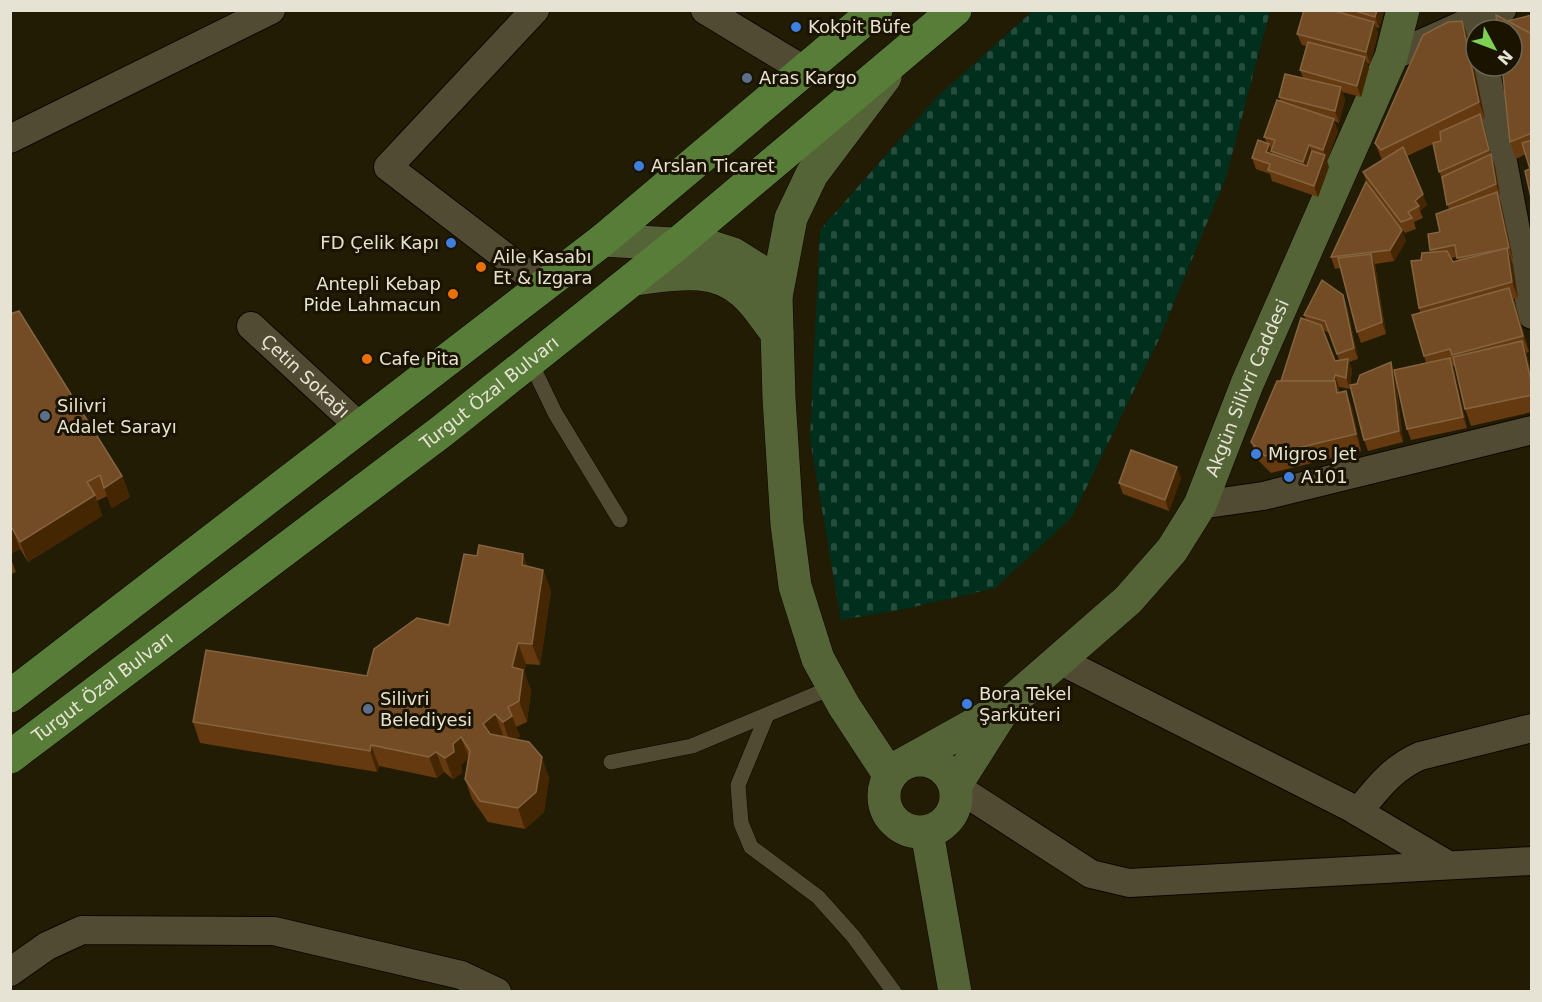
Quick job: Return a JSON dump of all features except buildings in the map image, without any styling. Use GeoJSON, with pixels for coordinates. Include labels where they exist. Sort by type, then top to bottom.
{"type":"FeatureCollection","features":[{"type":"Feature","properties":{"kind":"main road"},"geometry":{"type":"LineString","coordinates":[[10,696],[603,240],[876,10]]}},
{"type":"Feature","properties":{"kind":"main road","name":"Turgut Özal Bulvarı"},"geometry":{"type":"LineString","coordinates":[[10,757],[442,431],[677,244],[955,10]]}},
{"type":"Feature","properties":{"kind":"main road","name":"Akgün Silivri Caddesi"},"geometry":{"type":"LineString","coordinates":[[1004,708],[1128,600],[1172,550],[1200,505],[1252,373],[1391,57],[1403,10]]}},
{"type":"Feature","properties":{"kind":"main road"},"geometry":{"type":"LineString","coordinates":[[900,769],[833,687],[818,659],[795,586],[786,512],[776,297],[791,218],[812,174],[901,56]]}},
{"type":"Feature","properties":{"kind":"main road"},"geometry":{"type":"LineString","coordinates":[[603,240],[708,246],[733,254],[757,269],[776,297]]}},
{"type":"Feature","properties":{"kind":"main road"},"geometry":{"type":"LineString","coordinates":[[633,279],[689,272],[717,276],[744,292],[778,334]]}},
{"type":"Feature","properties":{"kind":"main road"},"geometry":{"type":"LineString","coordinates":[[900,769],[921,760],[943,767],[950,776],[955,786],[956,798],[953,810],[938,828],[927,832],[915,832],[903,828],[893,820],[887,810],[884,799],[885,787],[900,769],[1004,708]]}},
{"type":"Feature","properties":{"kind":"main road"},"geometry":{"type":"LineString","coordinates":[[955,786],[1004,708]]}},
{"type":"Feature","properties":{"kind":"main road"},"geometry":{"type":"LineString","coordinates":[[927,832],[955,992]]}},
{"type":"Feature","properties":{"kind":"street"},"geometry":{"type":"LineString","coordinates":[[10,139],[271,10]]}},
{"type":"Feature","properties":{"kind":"street"},"geometry":{"type":"LineString","coordinates":[[535,10],[388,167],[542,285]]}},
{"type":"Feature","properties":{"kind":"street"},"geometry":{"type":"LineString","coordinates":[[705,10],[804,70]]}},
{"type":"Feature","properties":{"kind":"street"},"geometry":{"type":"LineString","coordinates":[[1391,57],[1482,17]]}},
{"type":"Feature","properties":{"kind":"street"},"geometry":{"type":"LineString","coordinates":[[1487,78],[1532,315]]}},
{"type":"Feature","properties":{"kind":"street","name":"Çetin Sokağı"},"geometry":{"type":"LineString","coordinates":[[251,326],[359,426]]}},
{"type":"Feature","properties":{"kind":"street"},"geometry":{"type":"LineString","coordinates":[[1200,505],[1263,496],[1532,430]]}},
{"type":"Feature","properties":{"kind":"street"},"geometry":{"type":"LineString","coordinates":[[1059,660],[1358,812],[1448,865]]}},
{"type":"Feature","properties":{"kind":"street"},"geometry":{"type":"LineString","coordinates":[[1358,812],[1388,776],[1410,760],[1532,728]]}},
{"type":"Feature","properties":{"kind":"street"},"geometry":{"type":"LineString","coordinates":[[955,786],[1091,874],[1129,883],[1532,861]]}},
{"type":"Feature","properties":{"kind":"street"},"geometry":{"type":"LineString","coordinates":[[12,970],[46,946],[82,930],[274,931],[461,975],[497,992]]}},
{"type":"Feature","properties":{"kind":"lane"},"geometry":{"type":"LineString","coordinates":[[530,361],[555,413],[620,520]]}},
{"type":"Feature","properties":{"kind":"lane"},"geometry":{"type":"LineString","coordinates":[[611,762],[692,746],[833,687]]}},
{"type":"Feature","properties":{"kind":"lane"},"geometry":{"type":"LineString","coordinates":[[767,715],[738,785],[741,823],[751,847],[818,897],[853,936],[894,992]]}},
{"type":"Feature","properties":{"kind":"green space"},"geometry":{"type":"Polygon","coordinates":[[[1034,10],[1270,11],[1226,177],[1159,339],[1072,517],[995,588],[905,609],[841,620],[810,439],[820,230],[937,97],[1034,10]]]}},
{"type":"Feature","properties":{"kind":"place","name":"Kokpit Büfe"},"geometry":{"type":"Point","coordinates":[796,27]}},
{"type":"Feature","properties":{"kind":"place","name":"Aras Kargo"},"geometry":{"type":"Point","coordinates":[747,78]}},
{"type":"Feature","properties":{"kind":"place","name":"Arslan Ticaret"},"geometry":{"type":"Point","coordinates":[639,166]}},
{"type":"Feature","properties":{"kind":"place","name":"FD Çelik Kapı"},"geometry":{"type":"Point","coordinates":[451,243]}},
{"type":"Feature","properties":{"kind":"place","name":"Aile Kasabı Et & Izgara"},"geometry":{"type":"Point","coordinates":[481,267]}},
{"type":"Feature","properties":{"kind":"place","name":"Antepli Kebap Pide Lahmacun"},"geometry":{"type":"Point","coordinates":[453,294]}},
{"type":"Feature","properties":{"kind":"place","name":"Cafe Pita"},"geometry":{"type":"Point","coordinates":[367,359]}},
{"type":"Feature","properties":{"kind":"place","name":"Silivri Adalet Sarayı"},"geometry":{"type":"Point","coordinates":[45,416]}},
{"type":"Feature","properties":{"kind":"place","name":"Migros Jet"},"geometry":{"type":"Point","coordinates":[1256,454]}},
{"type":"Feature","properties":{"kind":"place","name":"A101"},"geometry":{"type":"Point","coordinates":[1289,477]}},
{"type":"Feature","properties":{"kind":"place","name":"Bora Tekel Şarküteri"},"geometry":{"type":"Point","coordinates":[967,704]}},
{"type":"Feature","properties":{"kind":"place","name":"Silivri Belediyesi"},"geometry":{"type":"Point","coordinates":[368,709]}}]}
